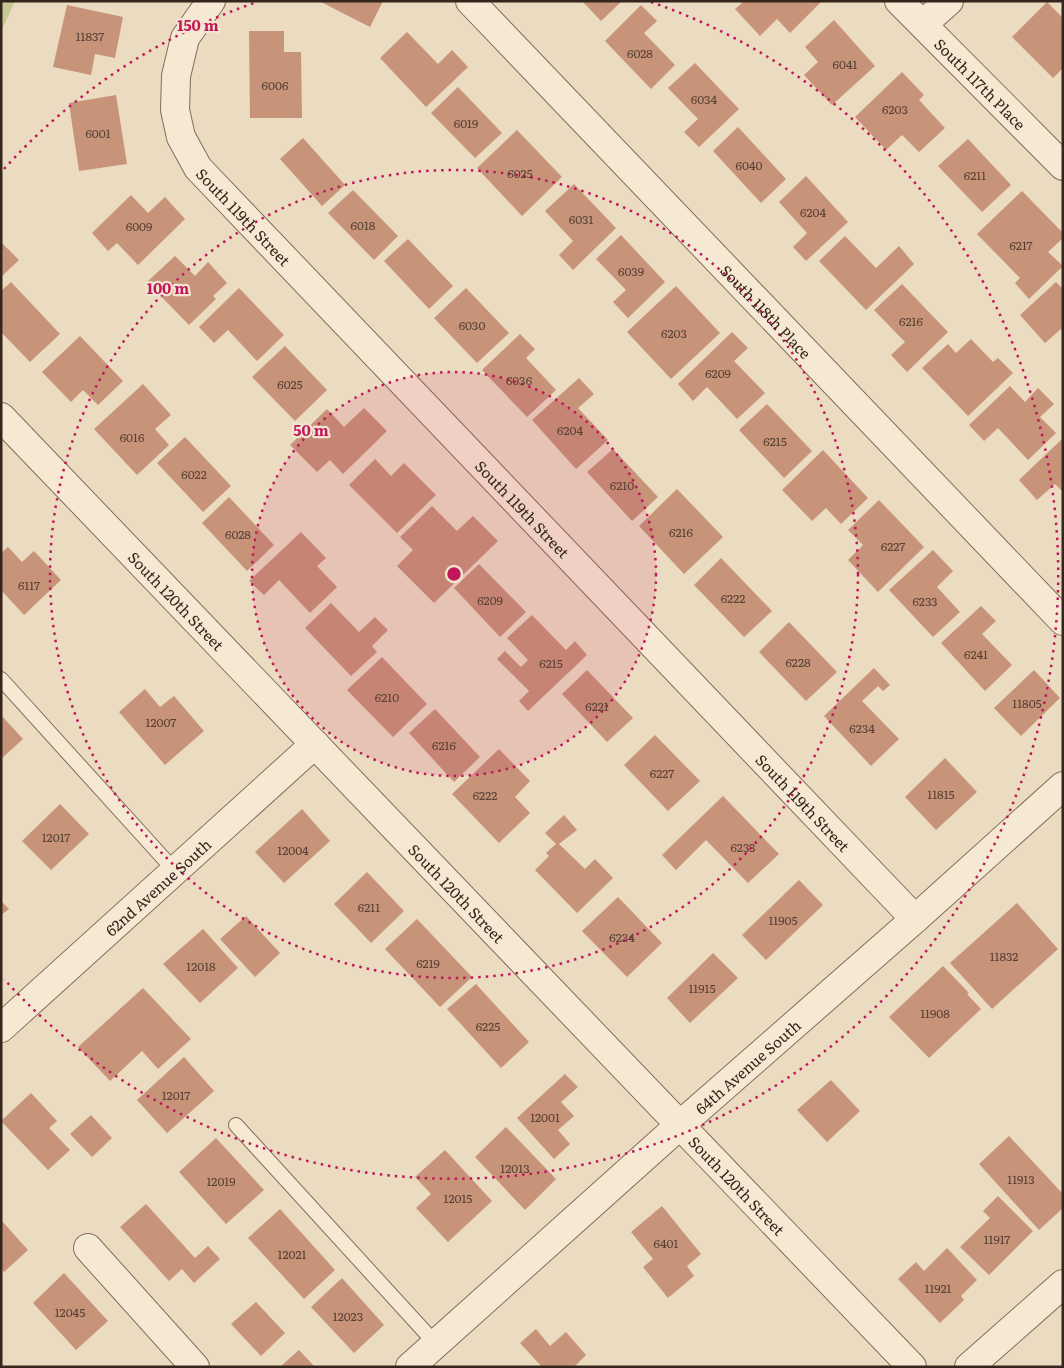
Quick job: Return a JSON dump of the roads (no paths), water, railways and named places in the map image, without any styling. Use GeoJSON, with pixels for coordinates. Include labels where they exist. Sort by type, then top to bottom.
{"type":"FeatureCollection","features":[{"type":"Feature","properties":{"kind":"street","name":"South 119th Street"},"geometry":{"type":"LineString","coordinates":[[211,1],[185,38],[176,76],[175,110],[181,137],[198,168],[915,919]]}},
{"type":"Feature","properties":{"kind":"street","name":"South 118th Place"},"geometry":{"type":"LineString","coordinates":[[470,1],[1063,622]]}},
{"type":"Feature","properties":{"kind":"street","name":"South 117th Place"},"geometry":{"type":"LineString","coordinates":[[899,1],[1063,166]]}},
{"type":"Feature","properties":{"kind":"street"},"geometry":{"type":"LineString","coordinates":[[923,24],[949,1]]}},
{"type":"Feature","properties":{"kind":"street","name":"South 120th Street"},"geometry":{"type":"LineString","coordinates":[[1,417],[912,1367]]}},
{"type":"Feature","properties":{"kind":"street","name":"62nd Avenue South"},"geometry":{"type":"LineString","coordinates":[[1,1028],[315,744]]}},
{"type":"Feature","properties":{"kind":"street","name":"64th Avenue South"},"geometry":{"type":"LineString","coordinates":[[410,1367],[1063,786]]}},
{"type":"Feature","properties":{"kind":"street"},"geometry":{"type":"LineString","coordinates":[[88,1248],[195,1367]]}},
{"type":"Feature","properties":{"kind":"street"},"geometry":{"type":"LineString","coordinates":[[969,1367],[1063,1284]]}},
{"type":"Feature","properties":{"kind":"lane"},"geometry":{"type":"LineString","coordinates":[[1,679],[175,871]]}},
{"type":"Feature","properties":{"kind":"lane"},"geometry":{"type":"LineString","coordinates":[[236,1125],[436,1344]]}}]}
